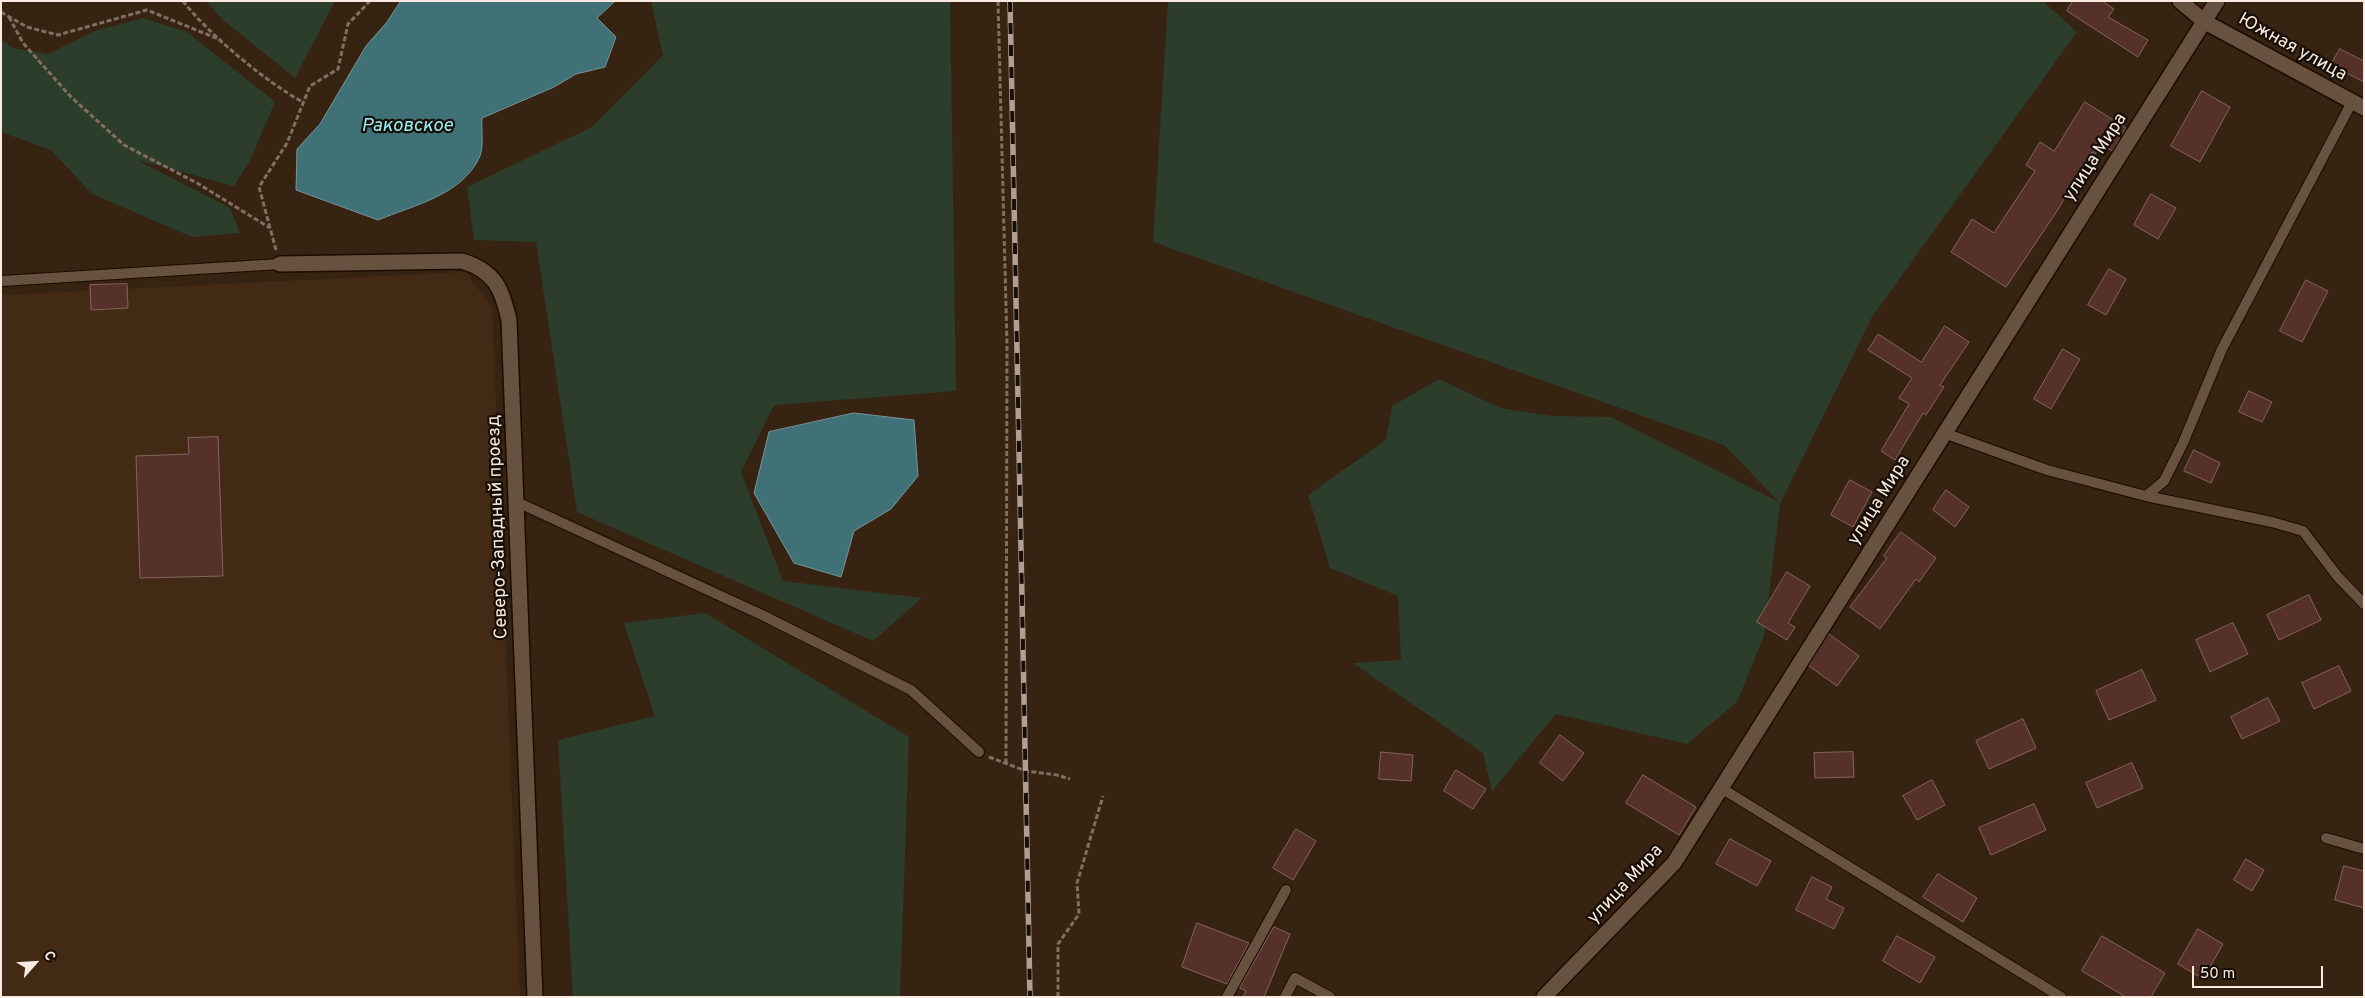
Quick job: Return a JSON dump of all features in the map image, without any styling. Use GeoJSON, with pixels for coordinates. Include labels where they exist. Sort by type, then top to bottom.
{"type":"FeatureCollection","features":[{"type":"Feature","properties":{"kind":"street","name":"Южная улица"},"geometry":{"type":"LineString","coordinates":[[2180,1],[2205,22],[2358,105]]}},
{"type":"Feature","properties":{"kind":"street","name":"улица Мира"},"geometry":{"type":"LineString","coordinates":[[1544,997],[1674,863],[2217,1]]}},
{"type":"Feature","properties":{"kind":"street","name":"Северо-Западный проезд"},"geometry":{"type":"LineString","coordinates":[[280,264],[462,262],[479,266],[490,275],[499,287],[509,320],[535,997]]}},
{"type":"Feature","properties":{"kind":"lane"},"geometry":{"type":"LineString","coordinates":[[2146,496],[2164,481],[2183,443],[2222,349],[2358,105]]}},
{"type":"Feature","properties":{"kind":"lane"},"geometry":{"type":"LineString","coordinates":[[1,280],[280,264]]}},
{"type":"Feature","properties":{"kind":"lane"},"geometry":{"type":"LineString","coordinates":[[1944,433],[2047,470],[2146,496],[2272,522],[2303,531],[2338,577],[2364,604]]}},
{"type":"Feature","properties":{"kind":"lane"},"geometry":{"type":"LineString","coordinates":[[517,502],[762,614],[912,690],[979,752]]}},
{"type":"Feature","properties":{"kind":"lane"},"geometry":{"type":"LineString","coordinates":[[1722,788],[2061,997]]}},
{"type":"Feature","properties":{"kind":"lane"},"geometry":{"type":"LineString","coordinates":[[2326,838],[2364,849]]}},
{"type":"Feature","properties":{"kind":"lane"},"geometry":{"type":"LineString","coordinates":[[1227,997],[1286,890]]}},
{"type":"Feature","properties":{"kind":"lane"},"geometry":{"type":"LineString","coordinates":[[1285,997],[1295,978],[1330,997]]}},
{"type":"Feature","properties":{"kind":"path"},"geometry":{"type":"LineString","coordinates":[[184,1],[198,20],[221,40],[288,94],[303,102]]}},
{"type":"Feature","properties":{"kind":"path"},"geometry":{"type":"LineString","coordinates":[[280,264],[259,187],[287,143],[310,86],[338,69],[348,24],[370,1]]}},
{"type":"Feature","properties":{"kind":"path"},"geometry":{"type":"LineString","coordinates":[[998,1],[1007,344],[1006,765]]}},
{"type":"Feature","properties":{"kind":"path"},"geometry":{"type":"LineString","coordinates":[[1,12],[27,27],[58,35],[146,10],[221,40]]}},
{"type":"Feature","properties":{"kind":"path"},"geometry":{"type":"LineString","coordinates":[[9,17],[23,42],[70,97],[124,145],[197,183],[270,228]]}},
{"type":"Feature","properties":{"kind":"path"},"geometry":{"type":"LineString","coordinates":[[979,752],[1006,765],[1026,771],[1057,775],[1070,779]]}},
{"type":"Feature","properties":{"kind":"path"},"geometry":{"type":"LineString","coordinates":[[1058,997],[1058,944],[1079,914],[1077,883],[1103,796]]}},
{"type":"Feature","properties":{"kind":"shaded area"},"geometry":{"type":"Polygon","coordinates":[[[465,272],[492,306],[520,997],[1,997],[1,295],[465,272]]]}},
{"type":"Feature","properties":{"kind":"green space"},"geometry":{"type":"Polygon","coordinates":[[[206,1],[335,1],[295,78],[222,19],[206,1]]]}},
{"type":"Feature","properties":{"kind":"green space"},"geometry":{"type":"Polygon","coordinates":[[[651,1],[950,1],[956,391],[774,405],[741,472],[783,581],[922,598],[873,641],[577,512],[536,242],[474,240],[467,187],[592,127],[663,55],[651,1]]]}},
{"type":"Feature","properties":{"kind":"green space"},"geometry":{"type":"Polygon","coordinates":[[[1168,1],[2046,1],[2045,3],[2077,32],[1872,317],[1780,504],[1764,636],[1737,702],[1687,744],[1556,714],[1492,791],[1483,753],[1353,663],[1401,660],[1398,596],[1330,568],[1308,495],[1386,440],[1392,406],[1439,379],[1500,408],[1551,416],[1611,417],[1779,502],[1724,445],[1153,242],[1168,1]]]}},
{"type":"Feature","properties":{"kind":"green space"},"geometry":{"type":"Polygon","coordinates":[[[143,18],[187,32],[275,102],[250,160],[234,186],[137,160],[230,208],[240,233],[192,237],[92,194],[51,150],[1,132],[1,39],[13,48],[48,54],[95,31],[143,18]]]}},
{"type":"Feature","properties":{"kind":"green space"},"geometry":{"type":"Polygon","coordinates":[[[705,613],[909,737],[900,997],[573,997],[558,740],[655,716],[624,623],[705,613]]]}},
{"type":"Feature","properties":{"kind":"water","name":"Раковское"},"geometry":{"type":"Polygon","coordinates":[[[401,1],[615,1],[597,18],[616,37],[605,67],[576,74],[554,87],[482,118],[480,156],[462,180],[436,197],[378,220],[296,190],[297,149],[320,124],[366,46],[387,22],[401,1]]]}},
{"type":"Feature","properties":{"kind":"water"},"geometry":{"type":"Polygon","coordinates":[[[854,413],[914,420],[918,476],[891,509],[854,531],[841,577],[794,563],[754,493],[769,432],[854,413]]]}},
{"type":"Feature","properties":{"kind":"building"},"geometry":{"type":"Polygon","coordinates":[[[2073,1],[2102,1],[2114,9],[2108,17],[2148,40],[2138,57],[2067,11],[2073,1]]]}},
{"type":"Feature","properties":{"kind":"building"},"geometry":{"type":"Polygon","coordinates":[[[2340,49],[2364,61],[2364,82],[2331,65],[2340,49]]]}},
{"type":"Feature","properties":{"kind":"building"},"geometry":{"type":"Polygon","coordinates":[[[2202,91],[2230,107],[2200,162],[2171,146],[2202,91]]]}},
{"type":"Feature","properties":{"kind":"building"},"geometry":{"type":"Polygon","coordinates":[[[2085,102],[2126,128],[2112,151],[2101,144],[2095,154],[2092,152],[2057,211],[2006,287],[1951,252],[1972,219],[1994,233],[2035,171],[2026,165],[2040,142],[2054,151],[2085,102]]]}},
{"type":"Feature","properties":{"kind":"building"},"geometry":{"type":"Polygon","coordinates":[[[2151,194],[2176,208],[2158,239],[2134,225],[2151,194]]]}},
{"type":"Feature","properties":{"kind":"building"},"geometry":{"type":"Polygon","coordinates":[[[2109,269],[2126,279],[2106,315],[2088,305],[2109,269]]]}},
{"type":"Feature","properties":{"kind":"building"},"geometry":{"type":"Polygon","coordinates":[[[2306,280],[2328,291],[2302,342],[2280,331],[2306,280]]]}},
{"type":"Feature","properties":{"kind":"building"},"geometry":{"type":"Polygon","coordinates":[[[127,284],[128,308],[91,310],[90,285],[127,284]]]}},
{"type":"Feature","properties":{"kind":"building"},"geometry":{"type":"Polygon","coordinates":[[[1945,326],[1969,342],[1940,385],[1944,387],[1926,415],[1923,413],[1895,460],[1881,451],[1909,404],[1899,398],[1912,378],[1868,350],[1878,334],[1921,362],[1945,326]]]}},
{"type":"Feature","properties":{"kind":"building"},"geometry":{"type":"Polygon","coordinates":[[[2063,349],[2080,359],[2051,409],[2034,399],[2063,349]]]}},
{"type":"Feature","properties":{"kind":"building"},"geometry":{"type":"Polygon","coordinates":[[[2249,391],[2272,402],[2262,422],[2239,412],[2249,391]]]}},
{"type":"Feature","properties":{"kind":"building"},"geometry":{"type":"Polygon","coordinates":[[[218,437],[223,576],[140,578],[136,456],[189,454],[188,438],[218,437]]]}},
{"type":"Feature","properties":{"kind":"building"},"geometry":{"type":"Polygon","coordinates":[[[2194,450],[2220,463],[2211,483],[2184,471],[2194,450]]]}},
{"type":"Feature","properties":{"kind":"building"},"geometry":{"type":"Polygon","coordinates":[[[1850,480],[1872,492],[1853,527],[1831,515],[1850,480]]]}},
{"type":"Feature","properties":{"kind":"building"},"geometry":{"type":"Polygon","coordinates":[[[1946,490],[1969,507],[1955,527],[1933,510],[1946,490]]]}},
{"type":"Feature","properties":{"kind":"building"},"geometry":{"type":"Polygon","coordinates":[[[1901,532],[1936,558],[1919,582],[1916,579],[1880,629],[1850,607],[1887,558],[1884,556],[1901,532]]]}},
{"type":"Feature","properties":{"kind":"building"},"geometry":{"type":"Polygon","coordinates":[[[1787,572],[1810,586],[1788,623],[1795,627],[1787,640],[1757,622],[1787,572]]]}},
{"type":"Feature","properties":{"kind":"building"},"geometry":{"type":"Polygon","coordinates":[[[2309,595],[2321,620],[2279,640],[2267,615],[2309,595]]]}},
{"type":"Feature","properties":{"kind":"building"},"geometry":{"type":"Polygon","coordinates":[[[2233,623],[2248,654],[2210,672],[2196,640],[2233,623]]]}},
{"type":"Feature","properties":{"kind":"building"},"geometry":{"type":"Polygon","coordinates":[[[1829,634],[1859,656],[1837,686],[1809,666],[1829,634]]]}},
{"type":"Feature","properties":{"kind":"building"},"geometry":{"type":"Polygon","coordinates":[[[2339,666],[2351,691],[2314,709],[2302,683],[2339,666]]]}},
{"type":"Feature","properties":{"kind":"building"},"geometry":{"type":"Polygon","coordinates":[[[2142,670],[2156,700],[2109,720],[2096,691],[2142,670]]]}},
{"type":"Feature","properties":{"kind":"building"},"geometry":{"type":"Polygon","coordinates":[[[2268,698],[2280,721],[2242,739],[2231,717],[2268,698]]]}},
{"type":"Feature","properties":{"kind":"building"},"geometry":{"type":"Polygon","coordinates":[[[2023,719],[2036,748],[1989,769],[1976,741],[2023,719]]]}},
{"type":"Feature","properties":{"kind":"building"},"geometry":{"type":"Polygon","coordinates":[[[1560,735],[1584,753],[1563,781],[1540,763],[1560,735]]]}},
{"type":"Feature","properties":{"kind":"building"},"geometry":{"type":"Polygon","coordinates":[[[1381,752],[1413,755],[1411,781],[1379,779],[1381,752]]]}},
{"type":"Feature","properties":{"kind":"building"},"geometry":{"type":"Polygon","coordinates":[[[1853,752],[1854,777],[1815,778],[1814,753],[1853,752]]]}},
{"type":"Feature","properties":{"kind":"building"},"geometry":{"type":"Polygon","coordinates":[[[2132,763],[2143,788],[2097,808],[2086,783],[2132,763]]]}},
{"type":"Feature","properties":{"kind":"building"},"geometry":{"type":"Polygon","coordinates":[[[1456,770],[1486,789],[1473,809],[1444,791],[1456,770]]]}},
{"type":"Feature","properties":{"kind":"building"},"geometry":{"type":"Polygon","coordinates":[[[1643,775],[1696,807],[1679,835],[1626,803],[1643,775]]]}},
{"type":"Feature","properties":{"kind":"building"},"geometry":{"type":"Polygon","coordinates":[[[1932,780],[1945,805],[1917,820],[1903,796],[1932,780]]]}},
{"type":"Feature","properties":{"kind":"building"},"geometry":{"type":"Polygon","coordinates":[[[2034,804],[2046,830],[1991,855],[1979,828],[2034,804]]]}},
{"type":"Feature","properties":{"kind":"building"},"geometry":{"type":"Polygon","coordinates":[[[1296,829],[1316,841],[1293,880],[1273,868],[1296,829]]]}},
{"type":"Feature","properties":{"kind":"building"},"geometry":{"type":"Polygon","coordinates":[[[1730,839],[1771,861],[1757,886],[1716,864],[1730,839]]]}},
{"type":"Feature","properties":{"kind":"building"},"geometry":{"type":"Polygon","coordinates":[[[2246,859],[2264,870],[2252,891],[2234,880],[2246,859]]]}},
{"type":"Feature","properties":{"kind":"building"},"geometry":{"type":"Polygon","coordinates":[[[2344,866],[2364,871],[2364,908],[2335,900],[2344,866]]]}},
{"type":"Feature","properties":{"kind":"building"},"geometry":{"type":"Polygon","coordinates":[[[1938,874],[1977,898],[1963,922],[1923,897],[1938,874]]]}},
{"type":"Feature","properties":{"kind":"building"},"geometry":{"type":"Polygon","coordinates":[[[1812,877],[1832,887],[1826,899],[1844,908],[1834,929],[1796,910],[1812,877]]]}},
{"type":"Feature","properties":{"kind":"building"},"geometry":{"type":"Polygon","coordinates":[[[1197,923],[1249,943],[1227,984],[1182,967],[1197,923]]]}},
{"type":"Feature","properties":{"kind":"building"},"geometry":{"type":"Polygon","coordinates":[[[1274,927],[1290,934],[1264,997],[1243,997],[1246,991],[1240,988],[1274,927]]]}},
{"type":"Feature","properties":{"kind":"building"},"geometry":{"type":"Polygon","coordinates":[[[2198,929],[2223,944],[2203,979],[2178,964],[2198,929]]]}},
{"type":"Feature","properties":{"kind":"building"},"geometry":{"type":"Polygon","coordinates":[[[1897,936],[1935,957],[1920,983],[1883,961],[1897,936]]]}},
{"type":"Feature","properties":{"kind":"building"},"geometry":{"type":"Polygon","coordinates":[[[2102,936],[2165,973],[2151,997],[2126,997],[2082,971],[2102,936]]]}},
{"type":"Feature","properties":{"kind":"railway"},"geometry":{"type":"LineString","coordinates":[[1010,1],[1030,997]]}}]}
